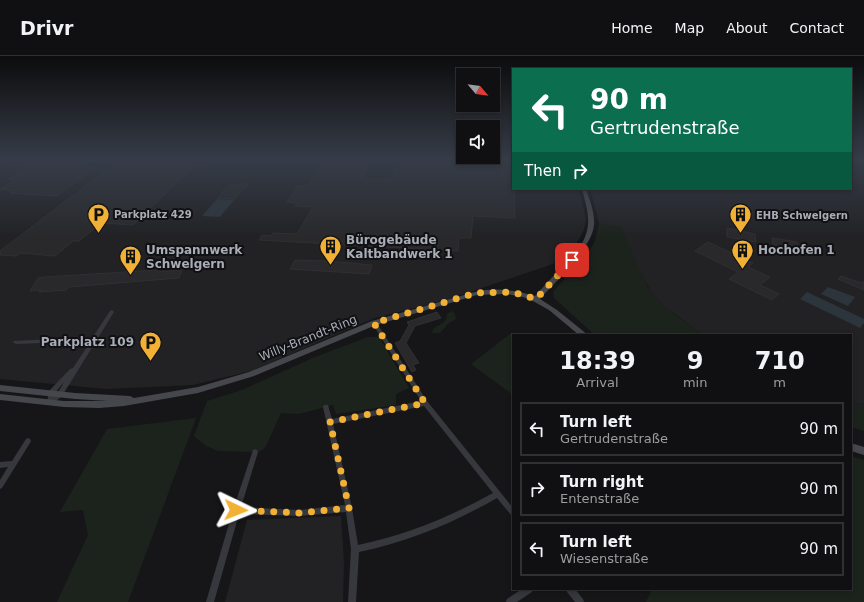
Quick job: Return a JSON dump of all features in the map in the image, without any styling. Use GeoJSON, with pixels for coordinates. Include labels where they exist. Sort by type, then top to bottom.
{"type":"FeatureCollection","features":[{"type":"Feature","properties":{"kind":"main road"},"geometry":{"type":"LineString","coordinates":[[536,299],[588,240],[592,226],[591,215],[584,190]]}},
{"type":"Feature","properties":{"kind":"main road","name":"Willy-Brandt-Ring"},"geometry":{"type":"LineString","coordinates":[[0,397],[50,402],[99,404],[124,403],[198,390],[251,374],[374,323],[476,293],[512,292],[536,299],[550,307],[583,334]]}},
{"type":"Feature","properties":{"kind":"main road","name":"Willy-Brandt-Ring"},"geometry":{"type":"LineString","coordinates":[[0,388],[75,396],[146,399]]}},
{"type":"Feature","properties":{"kind":"main road"},"geometry":{"type":"LineString","coordinates":[[852,447],[864,451]]}},
{"type":"Feature","properties":{"kind":"street"},"geometry":{"type":"LineString","coordinates":[[50,402],[60,394],[112,312]]}},
{"type":"Feature","properties":{"kind":"street"},"geometry":{"type":"LineString","coordinates":[[374,323],[425,403],[512,512]]}},
{"type":"Feature","properties":{"kind":"street"},"geometry":{"type":"LineString","coordinates":[[16,342],[95,339]]}},
{"type":"Feature","properties":{"kind":"street"},"geometry":{"type":"LineString","coordinates":[[50,402],[51,393],[80,362]]}},
{"type":"Feature","properties":{"kind":"street"},"geometry":{"type":"LineString","coordinates":[[330,422],[425,403]]}},
{"type":"Feature","properties":{"kind":"street"},"geometry":{"type":"LineString","coordinates":[[326,407],[349,508],[355,549],[352,602]]}},
{"type":"Feature","properties":{"kind":"street"},"geometry":{"type":"LineString","coordinates":[[0,486],[28,441]]}},
{"type":"Feature","properties":{"kind":"street"},"geometry":{"type":"LineString","coordinates":[[210,602],[236,510],[255,452]]}},
{"type":"Feature","properties":{"kind":"street"},"geometry":{"type":"LineString","coordinates":[[0,464],[14,464]]}},
{"type":"Feature","properties":{"kind":"street"},"geometry":{"type":"LineString","coordinates":[[355,549],[378,545],[431,528],[470,510],[498,494]]}},
{"type":"Feature","properties":{"kind":"street"},"geometry":{"type":"LineString","coordinates":[[236,510],[300,513],[349,508]]}},
{"type":"Feature","properties":{"kind":"street"},"geometry":{"type":"LineString","coordinates":[[510,602],[528,590]]}},
{"type":"Feature","properties":{"kind":"street"},"geometry":{"type":"LineString","coordinates":[[571,590],[580,602]]}},
{"type":"Feature","properties":{"kind":"shaded area"},"geometry":{"type":"Polygon","coordinates":[[[0,185],[512,185],[512,190],[579,190],[586,219],[584,230],[578,241],[566,254],[553,264],[449,299],[375,318],[251,371],[193,385],[106,389],[0,379],[0,185]]]}},
{"type":"Feature","properties":{"kind":"shaded area"},"geometry":{"type":"Polygon","coordinates":[[[852,185],[864,185],[864,405],[852,402],[852,334],[702,334],[664,306],[652,293],[613,227],[599,223],[590,190],[852,190],[852,185]]]}},
{"type":"Feature","properties":{"kind":"shaded area"},"geometry":{"type":"Polygon","coordinates":[[[217,199],[234,200],[220,217],[202,216],[217,199]]]}},
{"type":"Feature","properties":{"kind":"shaded area"},"geometry":{"type":"Polygon","coordinates":[[[599,223],[621,227],[647,286],[653,294],[673,313],[702,334],[594,334],[554,298],[553,292],[590,250],[595,241],[599,223]]]}},
{"type":"Feature","properties":{"kind":"shaded area"},"geometry":{"type":"Polygon","coordinates":[[[828,287],[855,297],[848,306],[821,294],[828,287]]]}},
{"type":"Feature","properties":{"kind":"shaded area"},"geometry":{"type":"Polygon","coordinates":[[[807,292],[864,319],[864,323],[860,328],[800,299],[807,292]]]}},
{"type":"Feature","properties":{"kind":"shaded area"},"geometry":{"type":"Polygon","coordinates":[[[452,311],[455,314],[456,319],[449,323],[440,333],[433,333],[432,331],[446,320],[447,314],[452,311]]]}},
{"type":"Feature","properties":{"kind":"shaded area"},"geometry":{"type":"Polygon","coordinates":[[[510,334],[512,335],[512,394],[471,364],[510,334]]]}},
{"type":"Feature","properties":{"kind":"shaded area"},"geometry":{"type":"Polygon","coordinates":[[[368,337],[379,337],[409,388],[396,394],[396,405],[336,414],[333,405],[299,414],[281,413],[265,448],[259,452],[218,451],[206,446],[194,436],[207,401],[242,390],[315,357],[368,337]]]}},
{"type":"Feature","properties":{"kind":"shaded area"},"geometry":{"type":"Polygon","coordinates":[[[852,402],[864,405],[864,431],[852,427],[852,402]]]}},
{"type":"Feature","properties":{"kind":"shaded area"},"geometry":{"type":"Polygon","coordinates":[[[196,418],[128,602],[57,602],[88,535],[83,510],[60,512],[107,429],[196,418]]]}},
{"type":"Feature","properties":{"kind":"shaded area"},"geometry":{"type":"Polygon","coordinates":[[[852,456],[864,460],[864,602],[646,602],[652,590],[852,590],[852,456]]]}},
{"type":"Feature","properties":{"kind":"shaded area"},"geometry":{"type":"Polygon","coordinates":[[[341,516],[344,563],[343,602],[225,602],[247,520],[341,516]]]}},
{"type":"Feature","properties":{"kind":"building"},"geometry":{"type":"Polygon","coordinates":[[[6,185],[71,185],[57,196],[10,193],[14,191],[0,189],[6,185]]]}},
{"type":"Feature","properties":{"kind":"building"},"geometry":{"type":"Polygon","coordinates":[[[86,185],[174,185],[133,225],[101,223],[79,241],[73,241],[55,256],[20,253],[16,256],[0,255],[0,251],[86,185]]]}},
{"type":"Feature","properties":{"kind":"building"},"geometry":{"type":"Polygon","coordinates":[[[229,185],[247,185],[235,199],[217,198],[229,185]]]}},
{"type":"Feature","properties":{"kind":"building"},"geometry":{"type":"Polygon","coordinates":[[[512,185],[512,190],[514,190],[515,218],[473,216],[471,238],[459,238],[458,251],[259,240],[262,235],[271,236],[273,233],[297,234],[313,207],[295,206],[297,203],[287,202],[297,186],[512,185]]]}},
{"type":"Feature","properties":{"kind":"building","name":"EHB Schwelgern"},"geometry":{"type":"Polygon","coordinates":[[[727,228],[755,234],[756,242],[727,237],[727,228]]]}},
{"type":"Feature","properties":{"kind":"building"},"geometry":{"type":"Polygon","coordinates":[[[772,238],[797,242],[799,250],[773,245],[772,238]]]}},
{"type":"Feature","properties":{"kind":"building","name":"Hochofen 1"},"geometry":{"type":"Polygon","coordinates":[[[708,242],[753,263],[748,267],[770,277],[760,285],[779,294],[772,300],[729,279],[738,272],[695,251],[708,242]]]}},
{"type":"Feature","properties":{"kind":"building","name":"Bürogebäude Kaltbandwerk 1"},"geometry":{"type":"Polygon","coordinates":[[[295,260],[372,265],[369,274],[290,269],[295,260]]]}},
{"type":"Feature","properties":{"kind":"building","name":"Umspannwerk Schwelgern"},"geometry":{"type":"Polygon","coordinates":[[[157,270],[156,272],[182,270],[179,278],[69,287],[66,290],[39,292],[41,290],[30,291],[38,278],[157,270]]]}},
{"type":"Feature","properties":{"kind":"building"},"geometry":{"type":"Polygon","coordinates":[[[841,276],[861,283],[864,282],[864,290],[838,279],[841,276]]]}},
{"type":"Feature","properties":{"kind":"building"},"geometry":{"type":"Polygon","coordinates":[[[437,312],[441,318],[415,326],[406,343],[419,363],[413,365],[416,370],[412,372],[395,343],[400,341],[409,325],[407,322],[437,312]]]}},
{"type":"Feature","properties":{"kind":"place","name":"Parkplatz 429"},"geometry":{"type":"Point","coordinates":[98,234]}},
{"type":"Feature","properties":{"kind":"place","name":"EHB Schwelgern"},"geometry":{"type":"Point","coordinates":[741,234]}},
{"type":"Feature","properties":{"kind":"place","name":"Bürogebäude Kaltbandwerk 1"},"geometry":{"type":"Point","coordinates":[331,266]}},
{"type":"Feature","properties":{"kind":"place","name":"Hochofen 1"},"geometry":{"type":"Point","coordinates":[743,270]}},
{"type":"Feature","properties":{"kind":"place","name":"Umspannwerk Schwelgern"},"geometry":{"type":"Point","coordinates":[130,276]}},
{"type":"Feature","properties":{"kind":"place","name":"Parkplatz 109"},"geometry":{"type":"Point","coordinates":[150,362]}},
{"type":"Feature","properties":{"kind":"route"},"geometry":{"type":"LineString","coordinates":[[236,510],[300,513],[349,508],[330,422],[425,403],[410,382],[388,343],[374,323],[476,293],[512,292],[536,299],[572,260]]}}]}
